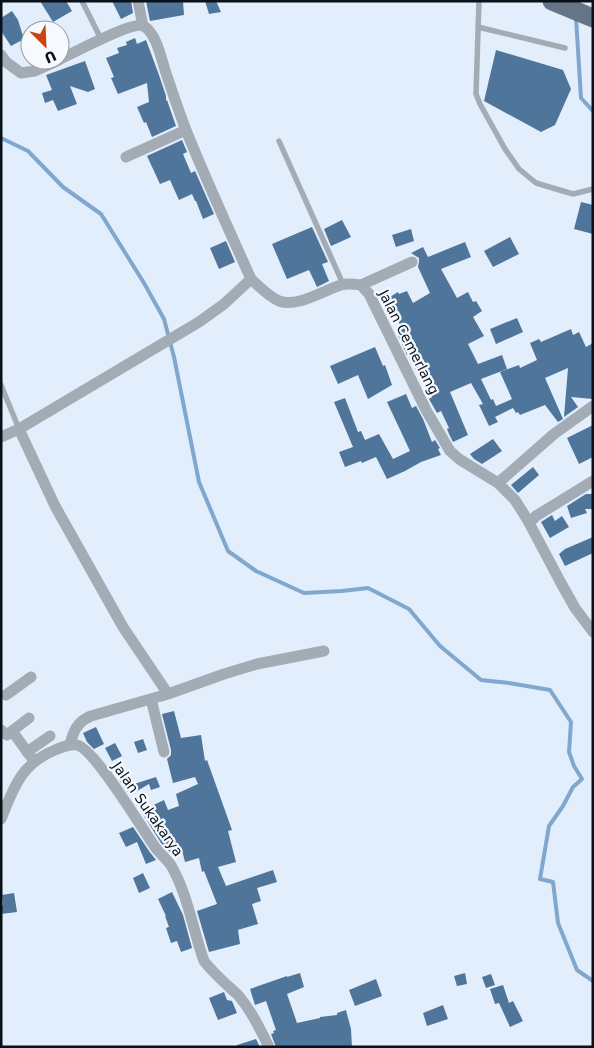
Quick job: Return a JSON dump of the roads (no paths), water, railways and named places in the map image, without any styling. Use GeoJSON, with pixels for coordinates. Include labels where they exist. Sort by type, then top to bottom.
{"type":"FeatureCollection","features":[{"type":"Feature","properties":{"kind":"main road"},"geometry":{"type":"LineString","coordinates":[[552,1],[593,18]]}},
{"type":"Feature","properties":{"kind":"street"},"geometry":{"type":"LineString","coordinates":[[70,54],[131,27],[143,26],[138,1]]}},
{"type":"Feature","properties":{"kind":"street","name":"Jalan Cemerlang"},"geometry":{"type":"LineString","coordinates":[[143,26],[152,33],[186,130],[251,279],[266,293],[280,301],[291,302],[305,299],[343,284],[361,285],[369,294],[426,410],[450,451],[459,459],[498,483],[515,500],[575,608],[593,632]]}},
{"type":"Feature","properties":{"kind":"street"},"geometry":{"type":"LineString","coordinates":[[1,55],[6,62],[21,73],[37,70]]}},
{"type":"Feature","properties":{"kind":"street"},"geometry":{"type":"LineString","coordinates":[[126,157],[186,130]]}},
{"type":"Feature","properties":{"kind":"street"},"geometry":{"type":"LineString","coordinates":[[361,285],[412,262]]}},
{"type":"Feature","properties":{"kind":"street"},"geometry":{"type":"LineString","coordinates":[[1,437],[19,429],[199,322],[224,304],[251,279]]}},
{"type":"Feature","properties":{"kind":"street"},"geometry":{"type":"LineString","coordinates":[[498,483],[554,434],[593,406]]}},
{"type":"Feature","properties":{"kind":"street"},"geometry":{"type":"LineString","coordinates":[[19,429],[55,506],[123,627],[168,694]]}},
{"type":"Feature","properties":{"kind":"street"},"geometry":{"type":"LineString","coordinates":[[529,523],[536,516],[593,481]]}},
{"type":"Feature","properties":{"kind":"street"},"geometry":{"type":"LineString","coordinates":[[31,756],[70,745],[74,730],[86,718],[168,694],[257,664],[324,651]]}},
{"type":"Feature","properties":{"kind":"street"},"geometry":{"type":"LineString","coordinates":[[3,698],[31,677]]}},
{"type":"Feature","properties":{"kind":"street"},"geometry":{"type":"LineString","coordinates":[[151,699],[164,752]]}},
{"type":"Feature","properties":{"kind":"street"},"geometry":{"type":"LineString","coordinates":[[29,718],[6,731],[31,756]]}},
{"type":"Feature","properties":{"kind":"street"},"geometry":{"type":"LineString","coordinates":[[1,819],[31,756],[50,736]]}},
{"type":"Feature","properties":{"kind":"street","name":"Jalan Sukakarya"},"geometry":{"type":"LineString","coordinates":[[70,745],[79,745],[96,761],[155,848],[171,866],[181,887],[204,961],[238,996],[256,1020],[269,1047]]}},
{"type":"Feature","properties":{"kind":"lane"},"geometry":{"type":"LineString","coordinates":[[82,1],[101,39]]}},
{"type":"Feature","properties":{"kind":"lane"},"geometry":{"type":"LineString","coordinates":[[479,1],[476,94],[505,150],[519,169],[536,183],[573,194],[593,189]]}},
{"type":"Feature","properties":{"kind":"lane"},"geometry":{"type":"LineString","coordinates":[[478,27],[565,48]]}},
{"type":"Feature","properties":{"kind":"lane"},"geometry":{"type":"LineString","coordinates":[[279,141],[343,284]]}},
{"type":"Feature","properties":{"kind":"lane"},"geometry":{"type":"LineString","coordinates":[[1,385],[19,429]]}},
{"type":"Feature","properties":{"kind":"waterway"},"geometry":{"type":"LineString","coordinates":[[576,18],[581,98],[593,111]]}},
{"type":"Feature","properties":{"kind":"waterway"},"geometry":{"type":"LineString","coordinates":[[1,138],[28,151],[63,187],[101,214],[164,319],[174,357],[199,482],[228,551],[256,571],[304,593],[368,588],[409,609],[440,646],[481,680],[550,690],[571,722],[569,752],[574,766],[582,779],[573,787],[549,826],[540,879],[553,882],[558,923],[577,970],[593,981]]}}]}
